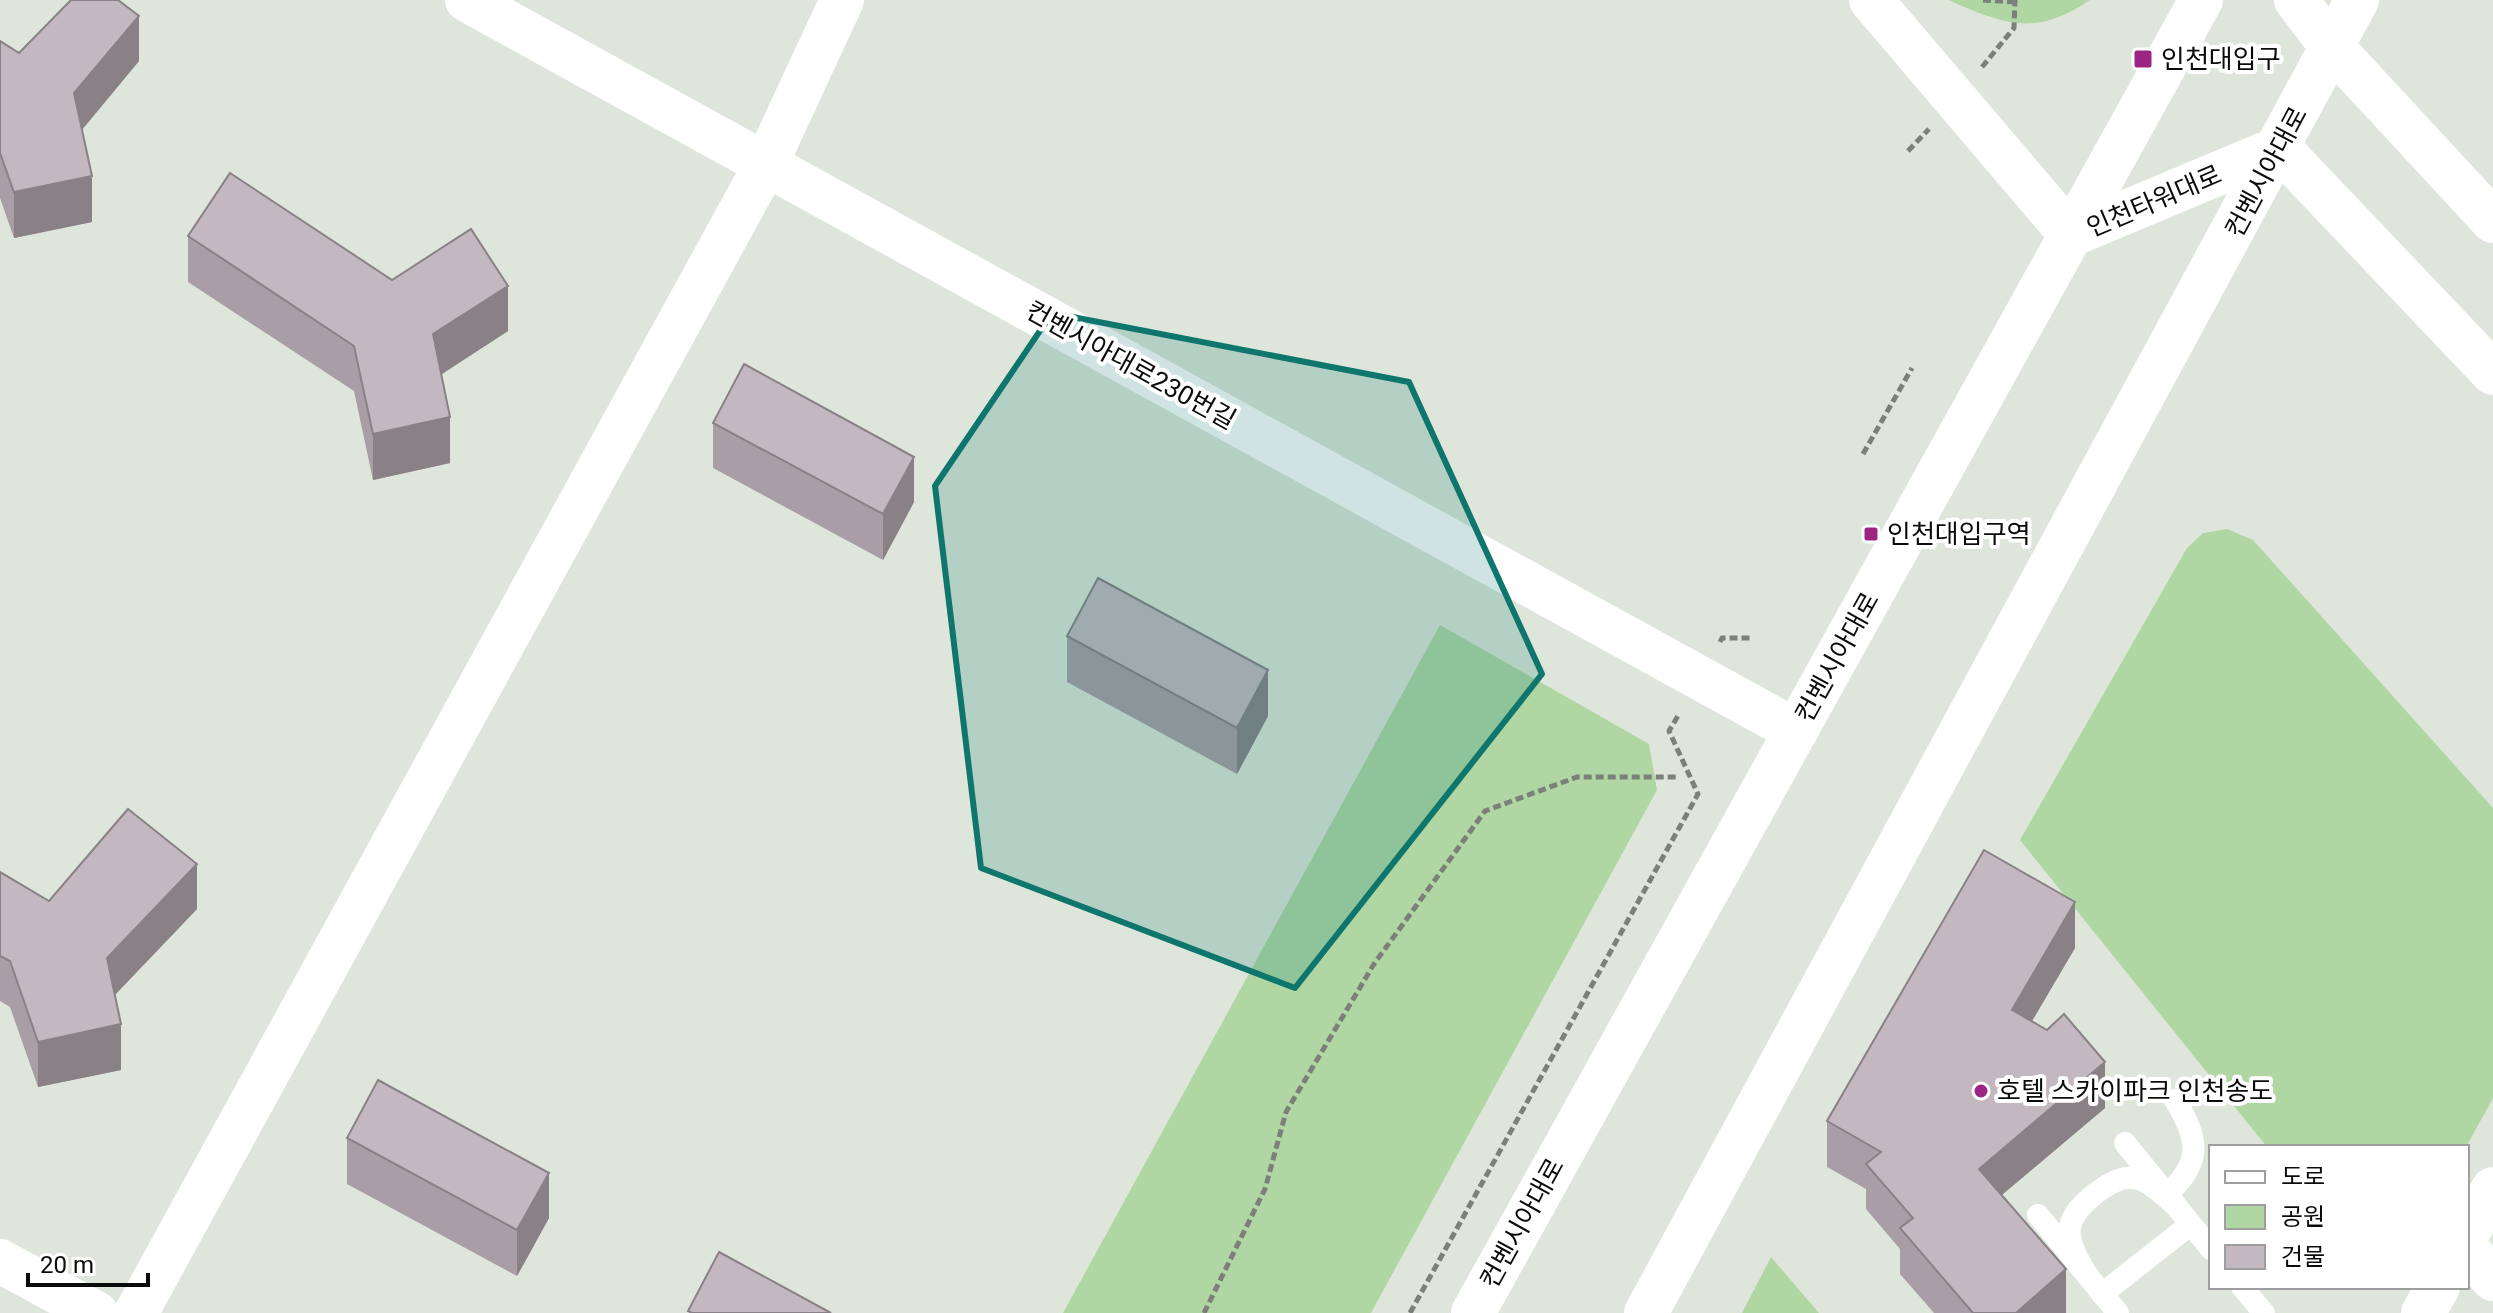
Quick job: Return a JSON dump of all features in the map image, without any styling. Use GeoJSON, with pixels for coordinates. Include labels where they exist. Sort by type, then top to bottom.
{"type":"FeatureCollection","features":[{"type":"Feature","properties":{"kind":"main road","name":"컨벤시아대로230번길"},"geometry":{"type":"LineString","coordinates":[[467,0],[1796,731]]}},
{"type":"Feature","properties":{"kind":"main road"},"geometry":{"type":"LineString","coordinates":[[136,1313],[766,164],[842,0]]}},
{"type":"Feature","properties":{"kind":"main road","name":"인천타워대로"},"geometry":{"type":"LineString","coordinates":[[1871,0],[2071,235],[2279,148]]}},
{"type":"Feature","properties":{"kind":"main road","name":"컨벤시아대로"},"geometry":{"type":"LineString","coordinates":[[1473,1313],[2201,0]]}},
{"type":"Feature","properties":{"kind":"main road"},"geometry":{"type":"LineString","coordinates":[[2296,0],[2331,46],[2493,221]]}},
{"type":"Feature","properties":{"kind":"main road","name":"컨벤시아대로"},"geometry":{"type":"LineString","coordinates":[[1646,1313],[2357,0]]}},
{"type":"Feature","properties":{"kind":"main road"},"geometry":{"type":"LineString","coordinates":[[2279,148],[2493,373]]}},
{"type":"Feature","properties":{"kind":"main road"},"geometry":{"type":"LineString","coordinates":[[2469,1231],[2493,1189]]}},
{"type":"Feature","properties":{"kind":"main road"},"geometry":{"type":"LineString","coordinates":[[2469,1251],[2493,1279]]}},
{"type":"Feature","properties":{"kind":"main road"},"geometry":{"type":"LineString","coordinates":[[0,1261],[96,1313]]}},
{"type":"Feature","properties":{"kind":"main road"},"geometry":{"type":"LineString","coordinates":[[2423,1313],[2437,1289]]}},
{"type":"Feature","properties":{"kind":"lane"},"geometry":{"type":"LineString","coordinates":[[2171,1200],[2189,1173],[2193,1159],[2191,1131],[2175,1100]]}},
{"type":"Feature","properties":{"kind":"lane"},"geometry":{"type":"LineString","coordinates":[[2125,1143],[2209,1246]]}},
{"type":"Feature","properties":{"kind":"lane"},"geometry":{"type":"LineString","coordinates":[[2087,1275],[2073,1251],[2069,1225],[2078,1207],[2120,1176],[2144,1181],[2171,1200]]}},
{"type":"Feature","properties":{"kind":"lane"},"geometry":{"type":"LineString","coordinates":[[2038,1215],[2118,1313]]}},
{"type":"Feature","properties":{"kind":"lane"},"geometry":{"type":"LineString","coordinates":[[2102,1294],[2191,1224]]}},
{"type":"Feature","properties":{"kind":"lane"},"geometry":{"type":"LineString","coordinates":[[2244,1289],[2264,1313]]}},
{"type":"Feature","properties":{"kind":"path"},"geometry":{"type":"LineString","coordinates":[[1983,0],[2014,2]]}},
{"type":"Feature","properties":{"kind":"path"},"geometry":{"type":"LineString","coordinates":[[1863,454],[1912,368]]}},
{"type":"Feature","properties":{"kind":"path"},"geometry":{"type":"LineString","coordinates":[[1722,638],[1753,638]]}},
{"type":"Feature","properties":{"kind":"path"},"geometry":{"type":"LineString","coordinates":[[1410,1313],[1698,794],[1669,731]]}},
{"type":"Feature","properties":{"kind":"path"},"geometry":{"type":"LineString","coordinates":[[1204,1313],[1265,1189],[1286,1112],[1374,964],[1485,811],[1577,777],[1678,777]]}},
{"type":"Feature","properties":{"kind":"highlighted area"},"geometry":{"type":"Polygon","coordinates":[[[1052,313],[1409,382],[1542,674],[1295,988],[981,868],[935,486],[1052,313]]]}},
{"type":"Feature","properties":{"kind":"green space"},"geometry":{"type":"Polygon","coordinates":[[[1948,0],[2090,0],[2053,19],[2020,23],[1987,16],[1948,0]]]}},
{"type":"Feature","properties":{"kind":"green space"},"geometry":{"type":"Polygon","coordinates":[[[2227,529],[2253,540],[2493,808],[2493,1098],[2467,1145],[2265,1145],[2020,840],[2187,548],[2203,533],[2227,529]]]}},
{"type":"Feature","properties":{"kind":"green space"},"geometry":{"type":"Polygon","coordinates":[[[1440,625],[1649,744],[1657,790],[1371,1313],[1063,1313],[1440,625]]]}},
{"type":"Feature","properties":{"kind":"green space"},"geometry":{"type":"Polygon","coordinates":[[[1771,1257],[1819,1313],[1742,1313],[1771,1257]]]}},
{"type":"Feature","properties":{"kind":"building"},"geometry":{"type":"Polygon","coordinates":[[[71,0],[118,0],[139,16],[74,93],[92,176],[14,192],[0,153],[0,41],[19,53],[71,0]]]}},
{"type":"Feature","properties":{"kind":"building"},"geometry":{"type":"Polygon","coordinates":[[[230,173],[392,280],[471,229],[508,286],[433,334],[450,417],[373,434],[354,346],[188,236],[230,173]]]}},
{"type":"Feature","properties":{"kind":"building"},"geometry":{"type":"Polygon","coordinates":[[[744,364],[914,457],[883,514],[713,423],[744,364]]]}},
{"type":"Feature","properties":{"kind":"building"},"geometry":{"type":"Polygon","coordinates":[[[1098,578],[1268,670],[1237,728],[1067,636],[1098,578]]]}},
{"type":"Feature","properties":{"kind":"building"},"geometry":{"type":"Polygon","coordinates":[[[128,809],[197,864],[107,958],[121,1024],[38,1042],[10,961],[0,956],[0,872],[49,901],[128,809]]]}},
{"type":"Feature","properties":{"kind":"building","name":"호텔 스카이파크 인천송도"},"geometry":{"type":"Polygon","coordinates":[[[1984,850],[2075,902],[2012,1010],[2047,1030],[2064,1014],[2105,1062],[1979,1169],[2066,1269],[2016,1313],[1973,1313],[1900,1228],[1913,1218],[1866,1164],[1881,1152],[1827,1121],[1984,850]]]}},
{"type":"Feature","properties":{"kind":"building"},"geometry":{"type":"Polygon","coordinates":[[[378,1080],[549,1173],[517,1230],[347,1138],[378,1080]]]}},
{"type":"Feature","properties":{"kind":"building"},"geometry":{"type":"Polygon","coordinates":[[[719,1252],[831,1313],[688,1311],[719,1252]]]}},
{"type":"Feature","properties":{"kind":"place","name":"인천대입구"},"geometry":{"type":"Point","coordinates":[2143,59]}},
{"type":"Feature","properties":{"kind":"place","name":"인천대입구역"},"geometry":{"type":"Point","coordinates":[1871,534]}},
{"type":"Feature","properties":{"kind":"place","name":"호텔 스카이파크 인천송도"},"geometry":{"type":"Point","coordinates":[1981,1091]}}]}
